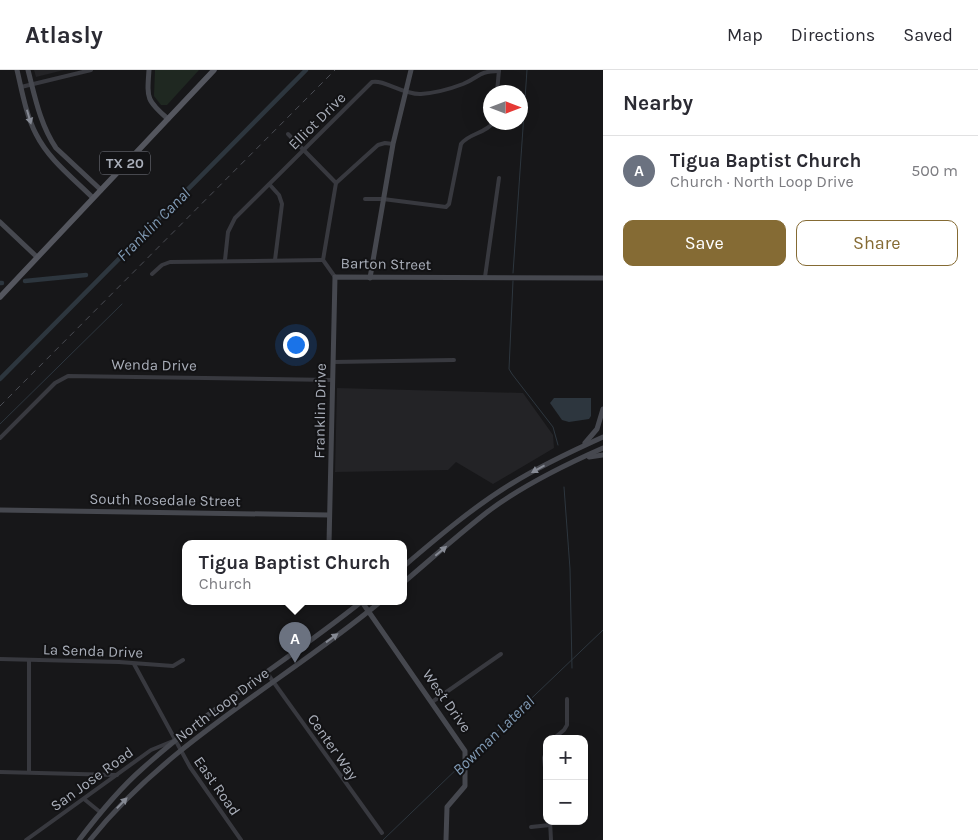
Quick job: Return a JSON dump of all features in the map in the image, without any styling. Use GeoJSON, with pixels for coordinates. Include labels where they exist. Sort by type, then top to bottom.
{"type":"FeatureCollection","features":[{"type":"Feature","properties":{"kind":"main road"},"geometry":{"type":"LineString","coordinates":[[17,70],[31,124],[42,145],[60,166],[93,198]]}},
{"type":"Feature","properties":{"kind":"main road"},"geometry":{"type":"LineString","coordinates":[[28,70],[44,127],[52,141],[62,154],[101,190]]}},
{"type":"Feature","properties":{"kind":"main road"},"geometry":{"type":"LineString","coordinates":[[149,70],[149,99],[168,119]]}},
{"type":"Feature","properties":{"kind":"main road","name":"TX 20"},"geometry":{"type":"LineString","coordinates":[[0,297],[214,70]]}},
{"type":"Feature","properties":{"kind":"main road"},"geometry":{"type":"LineString","coordinates":[[370,278],[393,144],[411,70]]}},
{"type":"Feature","properties":{"kind":"main road"},"geometry":{"type":"LineString","coordinates":[[0,222],[37,257]]}},
{"type":"Feature","properties":{"kind":"main road","name":"Barton Street"},"geometry":{"type":"LineString","coordinates":[[335,278],[603,278]]}},
{"type":"Feature","properties":{"kind":"main road","name":"Franklin Drive"},"geometry":{"type":"LineString","coordinates":[[329,540],[335,278]]}},
{"type":"Feature","properties":{"kind":"main road"},"geometry":{"type":"LineString","coordinates":[[581,447],[597,429],[603,409]]}},
{"type":"Feature","properties":{"kind":"main road"},"geometry":{"type":"LineString","coordinates":[[407,564],[467,515],[511,484],[603,437]]}},
{"type":"Feature","properties":{"kind":"main road"},"geometry":{"type":"LineString","coordinates":[[407,579],[487,512],[516,493],[603,448]]}},
{"type":"Feature","properties":{"kind":"main road"},"geometry":{"type":"LineString","coordinates":[[581,458],[603,455]]}},
{"type":"Feature","properties":{"kind":"main road"},"geometry":{"type":"LineString","coordinates":[[511,484],[516,493]]}},
{"type":"Feature","properties":{"kind":"main road","name":"South Rosedale Street"},"geometry":{"type":"LineString","coordinates":[[0,510],[329,515]]}},
{"type":"Feature","properties":{"kind":"main road","name":"North Loop Drive"},"geometry":{"type":"LineString","coordinates":[[78,840],[100,812],[141,770],[175,740],[357,605]]}},
{"type":"Feature","properties":{"kind":"main road"},"geometry":{"type":"LineString","coordinates":[[363,605],[368,611]]}},
{"type":"Feature","properties":{"kind":"main road","name":"North Loop Drive"},"geometry":{"type":"LineString","coordinates":[[90,840],[106,820],[143,782],[203,732],[376,605]]}},
{"type":"Feature","properties":{"kind":"main road","name":"West Drive"},"geometry":{"type":"LineString","coordinates":[[368,611],[463,746],[466,757],[465,783],[463,789],[447,807],[446,840]]}},
{"type":"Feature","properties":{"kind":"street"},"geometry":{"type":"LineString","coordinates":[[21,87],[91,70]]}},
{"type":"Feature","properties":{"kind":"street"},"geometry":{"type":"LineString","coordinates":[[498,85],[499,70]]}},
{"type":"Feature","properties":{"kind":"street","name":"Elliot Drive"},"geometry":{"type":"LineString","coordinates":[[225,260],[228,232],[233,221],[372,82],[380,82],[406,93],[426,94],[462,84],[483,72],[499,70]]}},
{"type":"Feature","properties":{"kind":"street"},"geometry":{"type":"LineString","coordinates":[[365,199],[383,199],[443,208],[448,206],[461,144],[466,138],[484,130]]}},
{"type":"Feature","properties":{"kind":"street"},"geometry":{"type":"LineString","coordinates":[[288,134],[336,183]]}},
{"type":"Feature","properties":{"kind":"street"},"geometry":{"type":"LineString","coordinates":[[323,260],[336,183],[378,145],[385,143],[393,144]]}},
{"type":"Feature","properties":{"kind":"street"},"geometry":{"type":"LineString","coordinates":[[485,277],[499,178]]}},
{"type":"Feature","properties":{"kind":"street"},"geometry":{"type":"LineString","coordinates":[[270,185],[279,195],[282,204],[275,260]]}},
{"type":"Feature","properties":{"kind":"street","name":"Barton Street"},"geometry":{"type":"LineString","coordinates":[[152,274],[162,265],[170,262],[323,260],[335,278]]}},
{"type":"Feature","properties":{"kind":"street"},"geometry":{"type":"LineString","coordinates":[[333,362],[454,360]]}},
{"type":"Feature","properties":{"kind":"street","name":"Wenda Drive"},"geometry":{"type":"LineString","coordinates":[[0,438],[56,383],[68,376],[332,380]]}},
{"type":"Feature","properties":{"kind":"street"},"geometry":{"type":"LineString","coordinates":[[432,702],[501,654]]}},
{"type":"Feature","properties":{"kind":"street","name":"La Senda Drive"},"geometry":{"type":"LineString","coordinates":[[0,659],[113,661],[175,666],[184,660]]}},
{"type":"Feature","properties":{"kind":"street"},"geometry":{"type":"LineString","coordinates":[[29,660],[29,772]]}},
{"type":"Feature","properties":{"kind":"street","name":"East Road"},"geometry":{"type":"LineString","coordinates":[[134,664],[181,751],[242,840]]}},
{"type":"Feature","properties":{"kind":"street","name":"Center Way"},"geometry":{"type":"LineString","coordinates":[[267,673],[382,833]]}},
{"type":"Feature","properties":{"kind":"street"},"geometry":{"type":"LineString","coordinates":[[557,735],[567,725],[567,699]]}},
{"type":"Feature","properties":{"kind":"street","name":"San Jose Road"},"geometry":{"type":"LineString","coordinates":[[26,840],[151,750],[175,740]]}},
{"type":"Feature","properties":{"kind":"street"},"geometry":{"type":"LineString","coordinates":[[0,772],[117,775]]}},
{"type":"Feature","properties":{"kind":"street"},"geometry":{"type":"LineString","coordinates":[[84,799],[100,812]]}},
{"type":"Feature","properties":{"kind":"street"},"geometry":{"type":"LineString","coordinates":[[531,827],[543,824]]}},
{"type":"Feature","properties":{"kind":"street"},"geometry":{"type":"LineString","coordinates":[[550,825],[551,840]]}},
{"type":"Feature","properties":{"kind":"shaded area"},"geometry":{"type":"Polygon","coordinates":[[[34,70],[64,70],[36,77],[34,70]]]}},
{"type":"Feature","properties":{"kind":"shaded area"},"geometry":{"type":"Polygon","coordinates":[[[155,70],[199,70],[167,105],[161,105],[154,96],[155,70]]]}},
{"type":"Feature","properties":{"kind":"shaded area"},"geometry":{"type":"Polygon","coordinates":[[[337,388],[523,393],[553,435],[554,448],[493,484],[456,462],[448,470],[335,472],[337,388]]]}},
{"type":"Feature","properties":{"kind":"shaded area"},"geometry":{"type":"Polygon","coordinates":[[[554,398],[591,398],[591,416],[589,419],[569,422],[562,420],[550,403],[554,398]]]}},
{"type":"Feature","properties":{"kind":"waterway","name":"Franklin Canal"},"geometry":{"type":"LineString","coordinates":[[0,379],[306,70]]}},
{"type":"Feature","properties":{"kind":"waterway"},"geometry":{"type":"LineString","coordinates":[[513,273],[527,70]]}},
{"type":"Feature","properties":{"kind":"waterway"},"geometry":{"type":"LineString","coordinates":[[25,281],[86,275]]}},
{"type":"Feature","properties":{"kind":"waterway"},"geometry":{"type":"LineString","coordinates":[[513,281],[509,369],[553,427],[558,445]]}},
{"type":"Feature","properties":{"kind":"waterway"},"geometry":{"type":"LineString","coordinates":[[0,424],[122,304]]}},
{"type":"Feature","properties":{"kind":"waterway"},"geometry":{"type":"LineString","coordinates":[[564,487],[570,569],[572,668]]}},
{"type":"Feature","properties":{"kind":"waterway","name":"Bowman Lateral"},"geometry":{"type":"LineString","coordinates":[[468,759],[603,630]]}},
{"type":"Feature","properties":{"kind":"waterway","name":"Bowman Lateral"},"geometry":{"type":"LineString","coordinates":[[383,840],[463,763]]}},
{"type":"Feature","properties":{"kind":"railway"},"geometry":{"type":"LineString","coordinates":[[0,406],[335,70]]}},
{"type":"Feature","properties":{"kind":"place","name":"Tigua Baptist Church"},"geometry":{"type":"Point","coordinates":[295,663]}}]}
